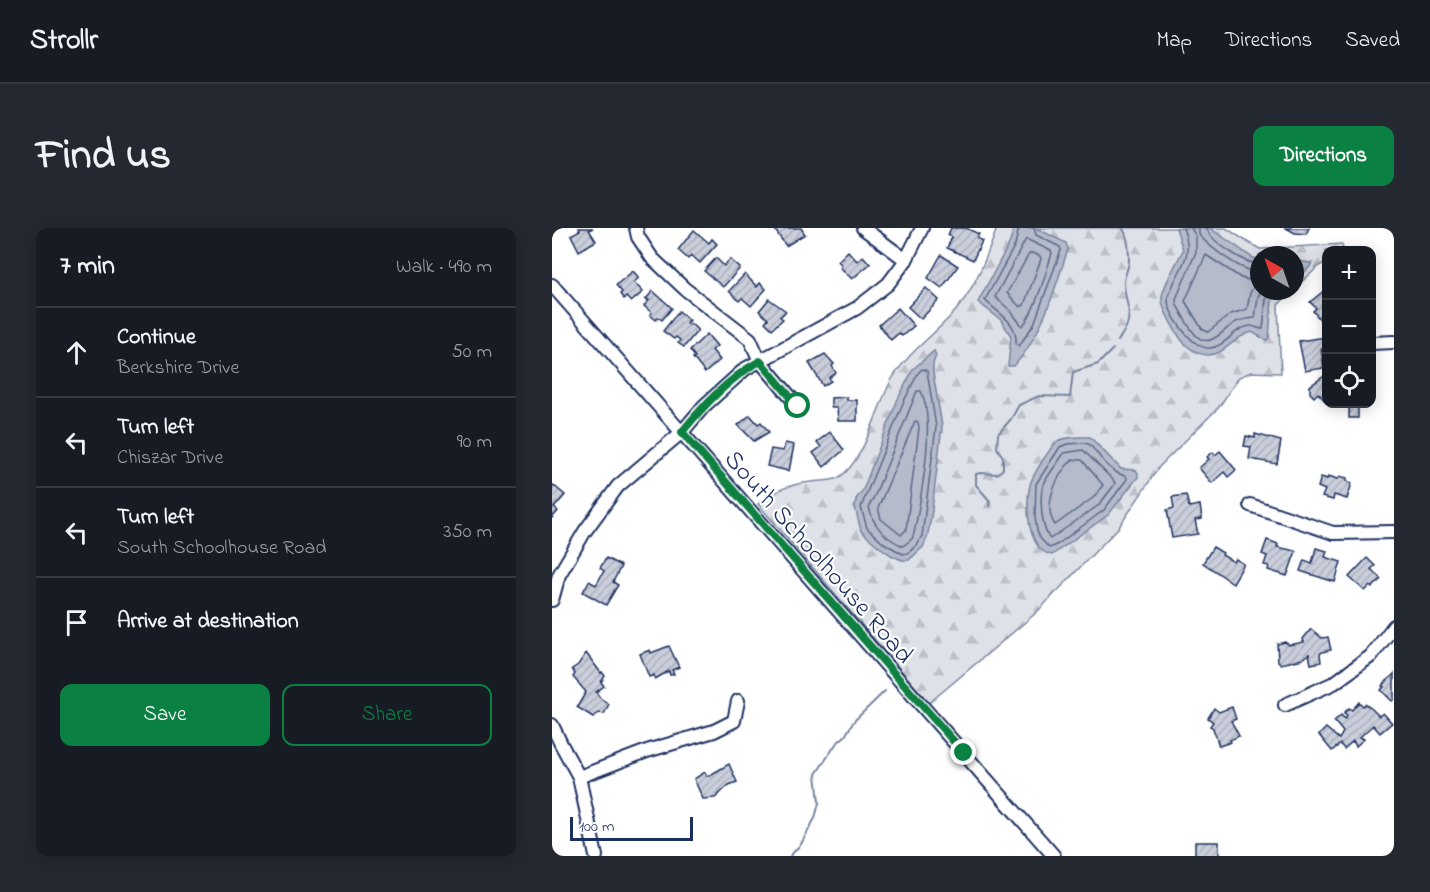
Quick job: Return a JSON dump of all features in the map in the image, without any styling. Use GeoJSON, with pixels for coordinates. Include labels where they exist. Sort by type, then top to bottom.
{"type":"FeatureCollection","features":[{"type":"Feature","properties":{"kind":"street"},"geometry":{"type":"LineString","coordinates":[[636,228],[638,237],[652,258],[685,289],[750,339],[760,361],[798,406]]}},
{"type":"Feature","properties":{"kind":"street"},"geometry":{"type":"LineString","coordinates":[[863,228],[906,260]]}},
{"type":"Feature","properties":{"kind":"street"},"geometry":{"type":"LineString","coordinates":[[552,600],[559,575],[579,540],[618,486],[682,432],[704,406],[745,369],[857,308],[888,284],[906,260],[922,228]]}},
{"type":"Feature","properties":{"kind":"street","name":"South Schoolhouse Road"},"geometry":{"type":"LineString","coordinates":[[552,285],[1054,856]]}},
{"type":"Feature","properties":{"kind":"street"},"geometry":{"type":"LineString","coordinates":[[1376,343],[1394,342]]}},
{"type":"Feature","properties":{"kind":"street"},"geometry":{"type":"LineString","coordinates":[[1251,505],[1333,533],[1394,532]]}},
{"type":"Feature","properties":{"kind":"street"},"geometry":{"type":"LineString","coordinates":[[1284,705],[1334,683],[1371,656],[1394,627]]}},
{"type":"Feature","properties":{"kind":"street"},"geometry":{"type":"LineString","coordinates":[[579,777],[647,751],[714,731],[734,721],[738,701]]}},
{"type":"Feature","properties":{"kind":"street"},"geometry":{"type":"LineString","coordinates":[[552,724],[579,777],[596,856]]}},
{"type":"Feature","properties":{"kind":"green space"},"geometry":{"type":"Polygon","coordinates":[[[997,228],[1226,228],[1254,246],[1250,246],[1250,300],[1283,300],[1278,305],[1281,373],[1251,372],[1239,377],[1219,407],[1159,467],[1119,527],[1036,613],[929,703],[758,504],[782,489],[796,484],[835,479],[848,470],[870,433],[892,379],[905,361],[964,300],[997,228]]]}},
{"type":"Feature","properties":{"kind":"green space"},"geometry":{"type":"Polygon","coordinates":[[[1342,244],[1342,246],[1322,246],[1322,264],[1304,280],[1304,246],[1342,244]]]}},
{"type":"Feature","properties":{"kind":"water"},"geometry":{"type":"Polygon","coordinates":[[[1014,228],[1036,228],[1066,243],[1068,249],[1040,326],[1024,354],[1014,366],[1008,366],[1011,336],[1001,320],[978,302],[1010,242],[1014,228]]]}},
{"type":"Feature","properties":{"kind":"water"},"geometry":{"type":"Polygon","coordinates":[[[1176,228],[1210,228],[1250,256],[1250,300],[1272,300],[1269,338],[1266,340],[1252,332],[1240,337],[1220,352],[1208,355],[1194,351],[1187,346],[1171,323],[1162,302],[1165,287],[1183,250],[1176,228]]]}},
{"type":"Feature","properties":{"kind":"water"},"geometry":{"type":"Polygon","coordinates":[[[1304,262],[1312,263],[1304,272],[1304,262]]]}},
{"type":"Feature","properties":{"kind":"water"},"geometry":{"type":"Polygon","coordinates":[[[934,351],[936,355],[933,373],[942,426],[931,518],[923,547],[909,560],[902,560],[878,546],[861,531],[855,507],[856,499],[863,490],[897,401],[913,369],[934,351]]]}},
{"type":"Feature","properties":{"kind":"water"},"geometry":{"type":"Polygon","coordinates":[[[1090,437],[1121,469],[1136,470],[1138,477],[1108,515],[1052,555],[1037,545],[1033,536],[1028,515],[1030,485],[1042,462],[1058,441],[1090,437]]]}},
{"type":"Feature","properties":{"kind":"building"},"geometry":{"type":"Polygon","coordinates":[[[579,228],[593,228],[589,230],[596,241],[579,251],[571,235],[580,230],[579,228]]]}},
{"type":"Feature","properties":{"kind":"building"},"geometry":{"type":"Polygon","coordinates":[[[801,228],[805,234],[786,246],[775,230],[801,228]]]}},
{"type":"Feature","properties":{"kind":"building"},"geometry":{"type":"Polygon","coordinates":[[[951,228],[966,228],[979,234],[977,238],[982,241],[973,260],[947,248],[952,237],[948,235],[951,228]]]}},
{"type":"Feature","properties":{"kind":"building"},"geometry":{"type":"Polygon","coordinates":[[[1286,228],[1309,228],[1306,234],[1295,233],[1286,228]]]}},
{"type":"Feature","properties":{"kind":"building"},"geometry":{"type":"Polygon","coordinates":[[[694,230],[709,243],[712,239],[717,244],[700,263],[691,255],[688,259],[678,250],[694,230]]]}},
{"type":"Feature","properties":{"kind":"building"},"geometry":{"type":"Polygon","coordinates":[[[848,251],[857,261],[863,256],[870,264],[852,279],[840,267],[842,265],[838,261],[848,251]]]}},
{"type":"Feature","properties":{"kind":"building"},"geometry":{"type":"Polygon","coordinates":[[[941,255],[958,266],[942,288],[928,278],[941,255]]]}},
{"type":"Feature","properties":{"kind":"building"},"geometry":{"type":"Polygon","coordinates":[[[716,258],[724,266],[730,259],[740,268],[723,287],[704,271],[716,258]]]}},
{"type":"Feature","properties":{"kind":"building"},"geometry":{"type":"Polygon","coordinates":[[[633,271],[639,278],[634,282],[643,292],[631,302],[626,297],[624,299],[616,285],[633,271]]]}},
{"type":"Feature","properties":{"kind":"building"},"geometry":{"type":"Polygon","coordinates":[[[745,274],[757,287],[760,283],[766,289],[751,306],[742,298],[739,301],[729,291],[745,274]]]}},
{"type":"Feature","properties":{"kind":"building"},"geometry":{"type":"Polygon","coordinates":[[[926,288],[939,300],[921,319],[908,307],[926,288]]]}},
{"type":"Feature","properties":{"kind":"building"},"geometry":{"type":"Polygon","coordinates":[[[653,291],[672,308],[662,320],[658,317],[656,320],[644,306],[649,300],[646,299],[653,291]]]}},
{"type":"Feature","properties":{"kind":"building"},"geometry":{"type":"Polygon","coordinates":[[[1322,292],[1322,322],[1313,311],[1316,308],[1310,302],[1322,292]]]}},
{"type":"Feature","properties":{"kind":"building"},"geometry":{"type":"Polygon","coordinates":[[[769,299],[786,311],[780,317],[783,319],[772,329],[765,322],[768,319],[759,311],[769,299]]]}},
{"type":"Feature","properties":{"kind":"building"},"geometry":{"type":"Polygon","coordinates":[[[898,308],[914,326],[902,336],[899,333],[891,340],[879,325],[898,308]]]}},
{"type":"Feature","properties":{"kind":"building"},"geometry":{"type":"Polygon","coordinates":[[[679,311],[689,320],[686,323],[689,325],[690,323],[698,330],[684,347],[678,343],[680,340],[676,337],[674,339],[663,331],[679,311]]]}},
{"type":"Feature","properties":{"kind":"building"},"geometry":{"type":"Polygon","coordinates":[[[707,334],[717,346],[712,350],[720,360],[705,373],[693,358],[695,357],[690,350],[707,334]]]}},
{"type":"Feature","properties":{"kind":"building"},"geometry":{"type":"Polygon","coordinates":[[[1322,338],[1322,368],[1305,371],[1299,341],[1322,338]]]}},
{"type":"Feature","properties":{"kind":"building"},"geometry":{"type":"Polygon","coordinates":[[[825,354],[834,364],[832,366],[836,373],[829,378],[831,381],[823,386],[809,363],[825,354]]]}},
{"type":"Feature","properties":{"kind":"building"},"geometry":{"type":"Polygon","coordinates":[[[1322,378],[1322,398],[1318,393],[1314,397],[1310,393],[1310,386],[1322,378]]]}},
{"type":"Feature","properties":{"kind":"building"},"geometry":{"type":"Polygon","coordinates":[[[847,397],[847,400],[857,400],[857,421],[838,421],[837,407],[831,407],[831,398],[847,397]]]}},
{"type":"Feature","properties":{"kind":"building"},"geometry":{"type":"Polygon","coordinates":[[[1349,408],[1358,408],[1358,418],[1349,418],[1349,408]]]}},
{"type":"Feature","properties":{"kind":"building"},"geometry":{"type":"Polygon","coordinates":[[[750,415],[758,424],[761,422],[769,432],[754,441],[738,425],[750,415]]]}},
{"type":"Feature","properties":{"kind":"building"},"geometry":{"type":"Polygon","coordinates":[[[830,432],[844,450],[824,467],[813,453],[821,447],[817,442],[830,432]]]}},
{"type":"Feature","properties":{"kind":"building"},"geometry":{"type":"Polygon","coordinates":[[[1255,434],[1281,441],[1277,464],[1249,459],[1251,447],[1244,446],[1246,436],[1255,438],[1255,434]]]}},
{"type":"Feature","properties":{"kind":"building"},"geometry":{"type":"Polygon","coordinates":[[[785,443],[794,445],[789,471],[767,466],[771,449],[783,451],[785,443]]]}},
{"type":"Feature","properties":{"kind":"building"},"geometry":{"type":"Polygon","coordinates":[[[1220,451],[1236,470],[1228,477],[1224,472],[1212,483],[1199,468],[1213,452],[1215,455],[1220,451]]]}},
{"type":"Feature","properties":{"kind":"building"},"geometry":{"type":"Polygon","coordinates":[[[1328,476],[1338,479],[1340,476],[1347,478],[1347,481],[1352,483],[1347,499],[1334,495],[1333,500],[1322,497],[1325,490],[1318,487],[1321,477],[1327,479],[1328,476]]]}},
{"type":"Feature","properties":{"kind":"building"},"geometry":{"type":"Polygon","coordinates":[[[552,484],[565,495],[554,508],[558,511],[552,518],[552,484]]]}},
{"type":"Feature","properties":{"kind":"building"},"geometry":{"type":"Polygon","coordinates":[[[1186,495],[1189,507],[1200,505],[1202,519],[1195,520],[1198,534],[1172,538],[1167,510],[1174,508],[1172,497],[1186,495]]]}},
{"type":"Feature","properties":{"kind":"building"},"geometry":{"type":"Polygon","coordinates":[[[1267,540],[1278,544],[1277,547],[1296,551],[1287,576],[1268,570],[1269,566],[1264,565],[1267,556],[1262,554],[1267,540]]]}},
{"type":"Feature","properties":{"kind":"building"},"geometry":{"type":"Polygon","coordinates":[[[1213,547],[1234,562],[1236,559],[1244,564],[1233,583],[1203,563],[1213,547]]]}},
{"type":"Feature","properties":{"kind":"building"},"geometry":{"type":"Polygon","coordinates":[[[1316,548],[1327,551],[1325,557],[1341,562],[1335,582],[1300,571],[1304,560],[1312,563],[1316,548]]]}},
{"type":"Feature","properties":{"kind":"building"},"geometry":{"type":"Polygon","coordinates":[[[606,558],[621,566],[613,582],[618,585],[606,605],[583,592],[589,581],[596,585],[604,571],[600,568],[606,558]]]}},
{"type":"Feature","properties":{"kind":"building"},"geometry":{"type":"Polygon","coordinates":[[[1367,558],[1375,566],[1371,569],[1381,579],[1365,591],[1349,577],[1367,558]]]}},
{"type":"Feature","properties":{"kind":"building"},"geometry":{"type":"Polygon","coordinates":[[[1311,629],[1322,638],[1328,637],[1331,650],[1320,654],[1321,662],[1311,664],[1309,654],[1303,659],[1281,664],[1278,661],[1277,644],[1285,642],[1289,645],[1304,642],[1303,639],[1311,629]]]}},
{"type":"Feature","properties":{"kind":"building"},"geometry":{"type":"Polygon","coordinates":[[[669,646],[679,667],[672,670],[674,674],[670,675],[669,671],[655,679],[654,675],[649,677],[640,654],[650,650],[651,653],[669,646]]]}},
{"type":"Feature","properties":{"kind":"building"},"geometry":{"type":"Polygon","coordinates":[[[586,653],[605,676],[601,682],[604,686],[596,692],[609,704],[604,714],[599,713],[593,717],[577,707],[586,692],[573,677],[575,674],[572,669],[578,665],[586,653]]]}},
{"type":"Feature","properties":{"kind":"building"},"geometry":{"type":"Polygon","coordinates":[[[1394,674],[1394,699],[1392,701],[1381,690],[1394,674]]]}},
{"type":"Feature","properties":{"kind":"building"},"geometry":{"type":"Polygon","coordinates":[[[1359,702],[1363,706],[1365,704],[1379,716],[1383,713],[1392,723],[1380,733],[1373,725],[1360,737],[1364,739],[1356,746],[1353,741],[1344,749],[1340,744],[1332,751],[1319,735],[1326,728],[1339,739],[1343,732],[1334,721],[1341,715],[1345,719],[1347,715],[1344,713],[1349,708],[1352,710],[1359,702]]]}},
{"type":"Feature","properties":{"kind":"building"},"geometry":{"type":"Polygon","coordinates":[[[1232,707],[1236,719],[1231,721],[1239,736],[1219,746],[1213,728],[1210,726],[1213,722],[1208,718],[1214,708],[1219,712],[1232,707]]]}},
{"type":"Feature","properties":{"kind":"building"},"geometry":{"type":"Polygon","coordinates":[[[729,764],[737,782],[729,785],[715,798],[703,799],[694,779],[705,772],[707,776],[710,775],[729,764]]]}},
{"type":"Feature","properties":{"kind":"building"},"geometry":{"type":"Polygon","coordinates":[[[1195,842],[1219,842],[1219,856],[1186,856],[1195,855],[1195,842]]]}},
{"type":"Feature","properties":{"kind":"waterway"},"geometry":{"type":"LineString","coordinates":[[1118,341],[1127,325],[1129,314],[1124,288],[1129,252],[1122,228]]}},
{"type":"Feature","properties":{"kind":"waterway"},"geometry":{"type":"LineString","coordinates":[[989,506],[990,501],[976,485],[976,474],[997,474],[1003,469],[1003,457],[997,448],[998,434],[1019,405],[1039,396],[1070,397],[1073,372],[1098,364],[1113,349]]}},
{"type":"Feature","properties":{"kind":"waterway"},"geometry":{"type":"LineString","coordinates":[[790,856],[801,844],[815,818],[819,803],[816,774],[854,721],[885,691]]}},
{"type":"Feature","properties":{"kind":"route"},"geometry":{"type":"LineString","coordinates":[[798,406],[760,361],[745,369],[704,406],[682,432],[964,753]]}}]}
